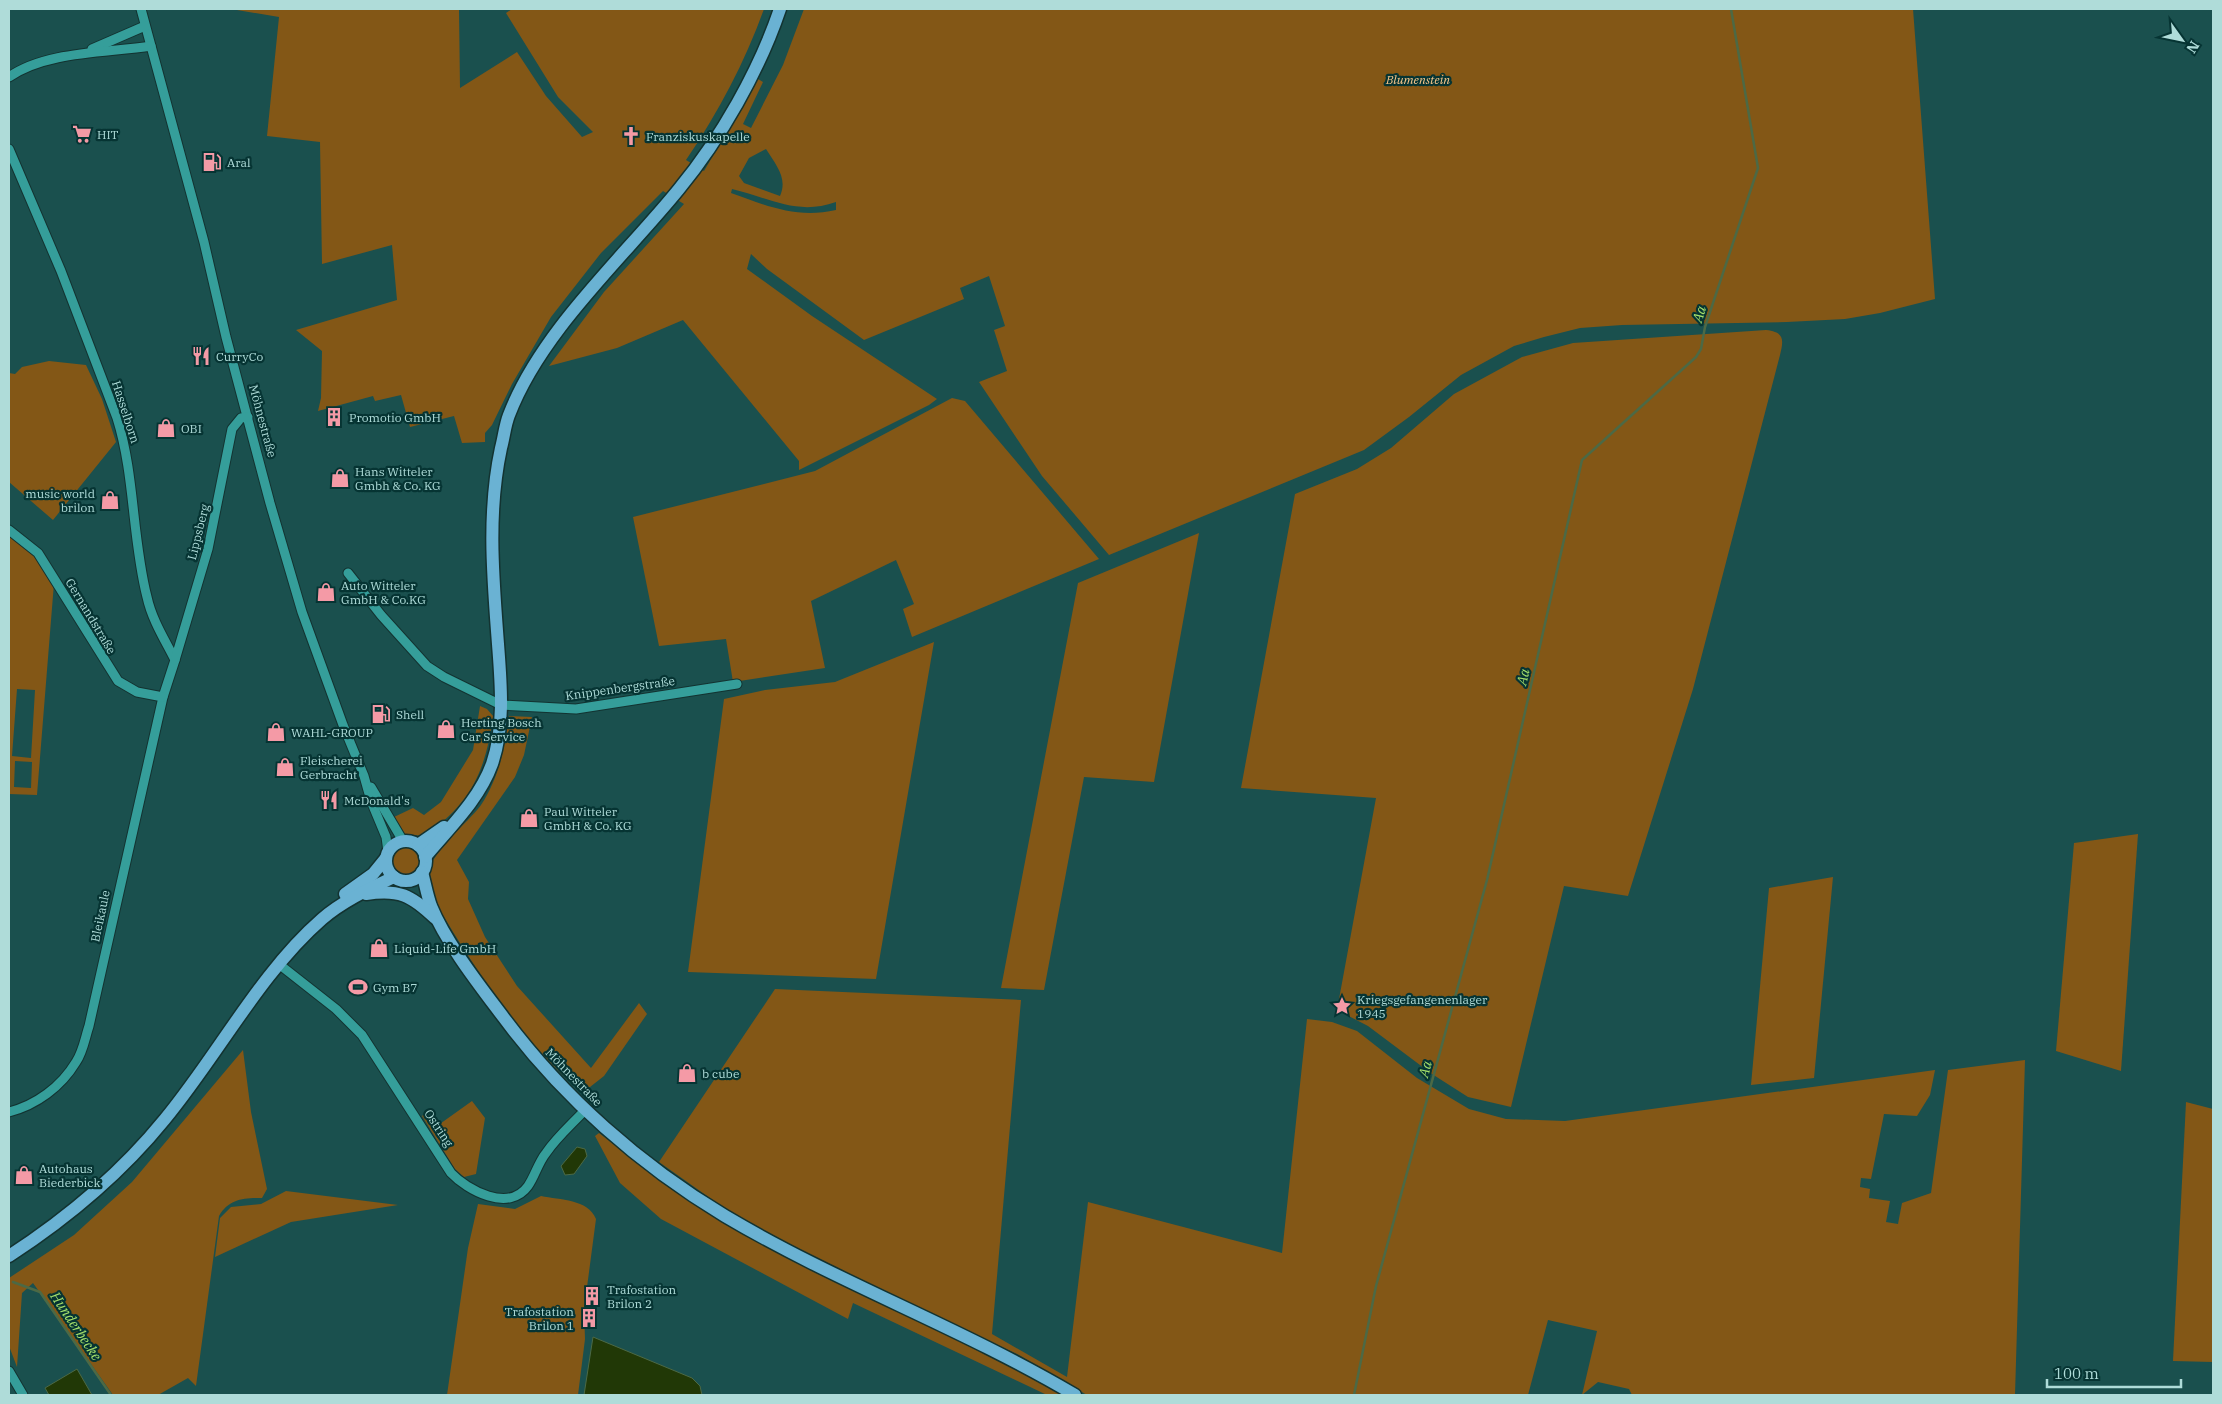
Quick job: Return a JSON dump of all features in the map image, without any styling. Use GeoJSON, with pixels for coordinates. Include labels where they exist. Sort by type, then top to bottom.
{"type":"FeatureCollection","features":[{"type":"Feature","properties":{"kind":"main road"},"geometry":{"type":"LineString","coordinates":[[441,924],[432,906],[422,872],[425,857],[470,803],[490,768],[496,749],[501,705],[491,552],[498,464],[508,416],[528,375],[550,341],[680,188],[706,152],[750,78],[780,9]]}},
{"type":"Feature","properties":{"kind":"main road"},"geometry":{"type":"LineString","coordinates":[[418,845],[456,819]]}},
{"type":"Feature","properties":{"kind":"main road"},"geometry":{"type":"LineString","coordinates":[[9,1256],[73,1209],[140,1146],[190,1088],[298,942],[323,918],[336,901],[373,874],[394,845],[403,841],[418,845],[425,857]]}},
{"type":"Feature","properties":{"kind":"main road"},"geometry":{"type":"LineString","coordinates":[[387,855],[388,870],[432,906]]}},
{"type":"Feature","properties":{"kind":"main road"},"geometry":{"type":"LineString","coordinates":[[323,918],[356,896],[400,879],[415,878],[422,872]]}},
{"type":"Feature","properties":{"kind":"main road"},"geometry":{"type":"LineString","coordinates":[[356,896],[387,892],[403,894],[419,904],[441,924]]}},
{"type":"Feature","properties":{"kind":"main road","name":"Möhnestraße"},"geometry":{"type":"LineString","coordinates":[[441,924],[474,977],[512,1029],[585,1110],[631,1150],[724,1215],[836,1275],[1026,1366],[1075,1395]]}},
{"type":"Feature","properties":{"kind":"street","name":"Möhnestraße"},"geometry":{"type":"LineString","coordinates":[[141,9],[204,242],[226,337],[302,612],[386,836],[387,855]]}},
{"type":"Feature","properties":{"kind":"street"},"geometry":{"type":"LineString","coordinates":[[9,77],[32,66],[85,52],[145,26]]}},
{"type":"Feature","properties":{"kind":"street"},"geometry":{"type":"LineString","coordinates":[[85,52],[151,46]]}},
{"type":"Feature","properties":{"kind":"street","name":"Hasselborn"},"geometry":{"type":"LineString","coordinates":[[9,149],[49,242],[117,418],[123,438],[140,568],[147,599],[154,620],[175,660]]}},
{"type":"Feature","properties":{"kind":"street","name":"Lippsberg"},"geometry":{"type":"LineString","coordinates":[[175,660],[208,549],[232,429],[238,421],[248,417]]}},
{"type":"Feature","properties":{"kind":"street","name":"Gernandstraße"},"geometry":{"type":"LineString","coordinates":[[9,530],[38,554],[118,681],[137,692],[164,694]]}},
{"type":"Feature","properties":{"kind":"street","name":"Knippenbergstraße"},"geometry":{"type":"LineString","coordinates":[[348,573],[427,666],[444,677],[501,705],[576,709],[737,684]]}},
{"type":"Feature","properties":{"kind":"street"},"geometry":{"type":"LineString","coordinates":[[164,694],[175,660]]}},
{"type":"Feature","properties":{"kind":"street","name":"Bleikaule"},"geometry":{"type":"LineString","coordinates":[[9,1112],[33,1103],[45,1096],[69,1072],[81,1053],[89,1026],[164,694]]}},
{"type":"Feature","properties":{"kind":"street","name":"Möhnestraße"},"geometry":{"type":"LineString","coordinates":[[364,776],[403,841]]}},
{"type":"Feature","properties":{"kind":"street","name":"Ostring"},"geometry":{"type":"LineString","coordinates":[[280,965],[336,1009],[358,1031],[451,1173],[461,1183],[475,1192],[502,1197],[521,1193],[528,1186],[550,1148],[585,1110]]}},
{"type":"Feature","properties":{"kind":"street"},"geometry":{"type":"LineString","coordinates":[[9,1371],[24,1395]]}},
{"type":"Feature","properties":{"kind":"green space","name":"Blumenstein"},"geometry":{"type":"Polygon","coordinates":[[[231,9],[459,9],[460,88],[517,52],[546,96],[582,137],[593,132],[558,97],[506,13],[512,9],[764,9],[730,87],[686,160],[704,171],[758,79],[763,82],[743,124],[751,128],[783,65],[804,9],[1913,9],[1935,299],[1880,313],[1845,319],[1622,325],[1580,328],[1514,346],[1461,375],[1364,450],[1109,555],[1042,476],[979,382],[1007,371],[994,330],[1005,326],[989,276],[960,288],[964,299],[864,340],[767,269],[751,254],[747,269],[812,316],[937,399],[929,405],[799,470],[799,461],[683,320],[617,348],[549,366],[604,292],[684,204],[663,191],[601,253],[551,317],[512,384],[492,425],[485,433],[485,442],[462,443],[454,416],[410,427],[401,395],[375,401],[373,396],[318,411],[321,398],[322,351],[296,330],[397,300],[392,245],[322,264],[320,142],[267,136],[279,17],[231,9]],[[766,149],[749,158],[739,176],[744,183],[780,196],[783,183],[782,177],[766,149]],[[732,189],[731,193],[782,210],[808,213],[836,210],[836,202],[822,206],[796,206],[732,189]]]}},
{"type":"Feature","properties":{"kind":"green space"},"geometry":{"type":"Polygon","coordinates":[[[1766,330],[1776,332],[1781,337],[1780,355],[1693,689],[1628,896],[1564,886],[1511,1107],[1468,1097],[1432,1074],[1368,1026],[1337,1010],[1376,798],[1241,788],[1295,494],[1357,469],[1391,448],[1454,394],[1522,357],[1573,343],[1766,330]]]}},
{"type":"Feature","properties":{"kind":"green space"},"geometry":{"type":"Polygon","coordinates":[[[49,361],[86,365],[102,399],[116,442],[53,520],[9,482],[9,373],[15,374],[22,367],[49,361]]]}},
{"type":"Feature","properties":{"kind":"green space"},"geometry":{"type":"Polygon","coordinates":[[[952,398],[965,401],[1099,559],[912,637],[903,609],[914,604],[896,560],[811,601],[825,668],[733,682],[726,639],[659,646],[633,517],[815,471],[952,398]]]}},
{"type":"Feature","properties":{"kind":"green space"},"geometry":{"type":"Polygon","coordinates":[[[1199,533],[1154,782],[1084,777],[1044,990],[1001,988],[1078,583],[1199,533]]]}},
{"type":"Feature","properties":{"kind":"green space"},"geometry":{"type":"Polygon","coordinates":[[[9,535],[30,548],[54,583],[37,795],[9,794],[9,535]],[[17,689],[12,756],[31,758],[35,690],[17,689]],[[15,761],[14,787],[31,788],[32,762],[15,761]]]}},
{"type":"Feature","properties":{"kind":"green space"},"geometry":{"type":"Polygon","coordinates":[[[934,642],[876,979],[688,972],[724,699],[765,690],[835,682],[934,642]]]}},
{"type":"Feature","properties":{"kind":"green space"},"geometry":{"type":"Polygon","coordinates":[[[480,706],[487,709],[493,716],[486,754],[473,785],[453,812],[423,836],[405,834],[394,817],[413,808],[424,815],[441,802],[473,750],[480,706]]]}},
{"type":"Feature","properties":{"kind":"green space"},"geometry":{"type":"Polygon","coordinates":[[[509,716],[532,717],[524,755],[515,777],[457,860],[469,882],[468,899],[485,937],[517,986],[591,1068],[639,1003],[647,1014],[604,1076],[590,1087],[578,1088],[525,1035],[494,995],[466,953],[441,912],[430,888],[429,873],[431,864],[443,847],[481,805],[487,795],[497,773],[509,716]]]}},
{"type":"Feature","properties":{"kind":"green space"},"geometry":{"type":"Polygon","coordinates":[[[2138,834],[2121,1071],[2056,1051],[2074,843],[2138,834]]]}},
{"type":"Feature","properties":{"kind":"green space"},"geometry":{"type":"Polygon","coordinates":[[[405,846],[416,850],[420,861],[416,872],[405,876],[394,872],[390,861],[394,850],[405,846]]]}},
{"type":"Feature","properties":{"kind":"green space"},"geometry":{"type":"Polygon","coordinates":[[[1833,877],[1814,1078],[1751,1085],[1769,888],[1833,877]]]}},
{"type":"Feature","properties":{"kind":"green space"},"geometry":{"type":"Polygon","coordinates":[[[775,989],[1021,1000],[992,1334],[1067,1377],[1088,1202],[1282,1253],[1307,1019],[1332,1022],[1357,1031],[1417,1078],[1469,1109],[1506,1119],[1565,1121],[1935,1070],[1930,1095],[1917,1116],[1884,1114],[1871,1179],[1861,1178],[1860,1187],[1870,1189],[1869,1198],[1890,1201],[1886,1222],[1898,1224],[1902,1203],[1931,1193],[1948,1070],[2025,1060],[2015,1395],[1632,1395],[1629,1389],[1598,1382],[1582,1395],[1597,1331],[1548,1320],[1528,1395],[1087,1395],[1019,1355],[841,1271],[765,1232],[724,1208],[659,1162],[775,989]]]}},
{"type":"Feature","properties":{"kind":"green space"},"geometry":{"type":"Polygon","coordinates":[[[243,1050],[251,1112],[267,1189],[262,1198],[249,1198],[232,1203],[219,1216],[196,1386],[188,1378],[158,1395],[113,1395],[33,1283],[22,1293],[17,1367],[9,1346],[9,1278],[74,1235],[132,1182],[243,1050]]]}},
{"type":"Feature","properties":{"kind":"green space"},"geometry":{"type":"Polygon","coordinates":[[[472,1101],[485,1118],[476,1174],[464,1177],[455,1169],[422,1116],[426,1113],[437,1126],[472,1101]]]}},
{"type":"Feature","properties":{"kind":"green space"},"geometry":{"type":"Polygon","coordinates":[[[2186,1102],[2213,1109],[2213,1362],[2173,1361],[2186,1102]]]}},
{"type":"Feature","properties":{"kind":"green space"},"geometry":{"type":"Polygon","coordinates":[[[599,1133],[676,1192],[1065,1395],[1047,1395],[853,1303],[848,1319],[661,1219],[620,1183],[595,1136],[599,1133]]]}},
{"type":"Feature","properties":{"kind":"green space"},"geometry":{"type":"Polygon","coordinates":[[[286,1191],[398,1205],[291,1222],[215,1257],[220,1218],[231,1207],[261,1204],[286,1191]]]}},
{"type":"Feature","properties":{"kind":"green space"},"geometry":{"type":"Polygon","coordinates":[[[541,1196],[580,1204],[592,1212],[596,1219],[584,1310],[585,1339],[578,1395],[447,1395],[468,1248],[478,1204],[515,1209],[541,1196]]]}},
{"type":"Feature","properties":{"kind":"shaded area"},"geometry":{"type":"Polygon","coordinates":[[[577,1147],[585,1149],[587,1156],[574,1174],[565,1175],[561,1166],[577,1147]]]}},
{"type":"Feature","properties":{"kind":"shaded area"},"geometry":{"type":"Polygon","coordinates":[[[593,1337],[692,1378],[700,1386],[702,1395],[584,1395],[593,1337]]]}},
{"type":"Feature","properties":{"kind":"shaded area"},"geometry":{"type":"Polygon","coordinates":[[[77,1369],[92,1395],[49,1395],[45,1388],[77,1369]]]}},
{"type":"Feature","properties":{"kind":"waterway","name":"Aa"},"geometry":{"type":"LineString","coordinates":[[1354,1395],[1376,1286],[1487,880],[1582,460],[1696,357],[1701,349],[1705,327],[1758,168],[1731,9]]}},
{"type":"Feature","properties":{"kind":"waterway","name":"Hunderbecke"},"geometry":{"type":"LineString","coordinates":[[13,1282],[40,1292],[111,1395]]}},
{"type":"Feature","properties":{"kind":"place","name":"HIT"},"geometry":{"type":"Point","coordinates":[82,134]}},
{"type":"Feature","properties":{"kind":"place","name":"Franziskuskapelle"},"geometry":{"type":"Point","coordinates":[631,136]}},
{"type":"Feature","properties":{"kind":"place","name":"Aral"},"geometry":{"type":"Point","coordinates":[212,162]}},
{"type":"Feature","properties":{"kind":"place","name":"CurryCo"},"geometry":{"type":"Point","coordinates":[201,356]}},
{"type":"Feature","properties":{"kind":"place","name":"Promotio GmbH"},"geometry":{"type":"Point","coordinates":[334,417]}},
{"type":"Feature","properties":{"kind":"place","name":"OBI"},"geometry":{"type":"Point","coordinates":[166,428]}},
{"type":"Feature","properties":{"kind":"place","name":"Hans Witteler Gmbh & Co. KG"},"geometry":{"type":"Point","coordinates":[340,478]}},
{"type":"Feature","properties":{"kind":"place","name":"music world brilon"},"geometry":{"type":"Point","coordinates":[110,500]}},
{"type":"Feature","properties":{"kind":"place","name":"Auto Witteler GmbH & Co.KG"},"geometry":{"type":"Point","coordinates":[326,592]}},
{"type":"Feature","properties":{"kind":"place","name":"Shell"},"geometry":{"type":"Point","coordinates":[381,714]}},
{"type":"Feature","properties":{"kind":"place","name":"Herting Bosch Car Service"},"geometry":{"type":"Point","coordinates":[446,729]}},
{"type":"Feature","properties":{"kind":"place","name":"WAHL-GROUP"},"geometry":{"type":"Point","coordinates":[276,732]}},
{"type":"Feature","properties":{"kind":"place","name":"Fleischerei Gerbracht"},"geometry":{"type":"Point","coordinates":[285,767]}},
{"type":"Feature","properties":{"kind":"place","name":"McDonald's"},"geometry":{"type":"Point","coordinates":[329,800]}},
{"type":"Feature","properties":{"kind":"place","name":"Paul Witteler GmbH & Co. KG"},"geometry":{"type":"Point","coordinates":[529,818]}},
{"type":"Feature","properties":{"kind":"place","name":"Liquid-Life GmbH"},"geometry":{"type":"Point","coordinates":[379,948]}},
{"type":"Feature","properties":{"kind":"place","name":"Gym B7"},"geometry":{"type":"Point","coordinates":[358,987]}},
{"type":"Feature","properties":{"kind":"place","name":"Kriegsgefangenenlager 1945"},"geometry":{"type":"Point","coordinates":[1342,1006]}},
{"type":"Feature","properties":{"kind":"place","name":"b cube"},"geometry":{"type":"Point","coordinates":[687,1073]}},
{"type":"Feature","properties":{"kind":"place","name":"Autohaus Biederbick"},"geometry":{"type":"Point","coordinates":[24,1175]}},
{"type":"Feature","properties":{"kind":"place","name":"Trafostation Brilon 2"},"geometry":{"type":"Point","coordinates":[592,1296]}},
{"type":"Feature","properties":{"kind":"place","name":"Trafostation Brilon 1"},"geometry":{"type":"Point","coordinates":[589,1318]}}]}
